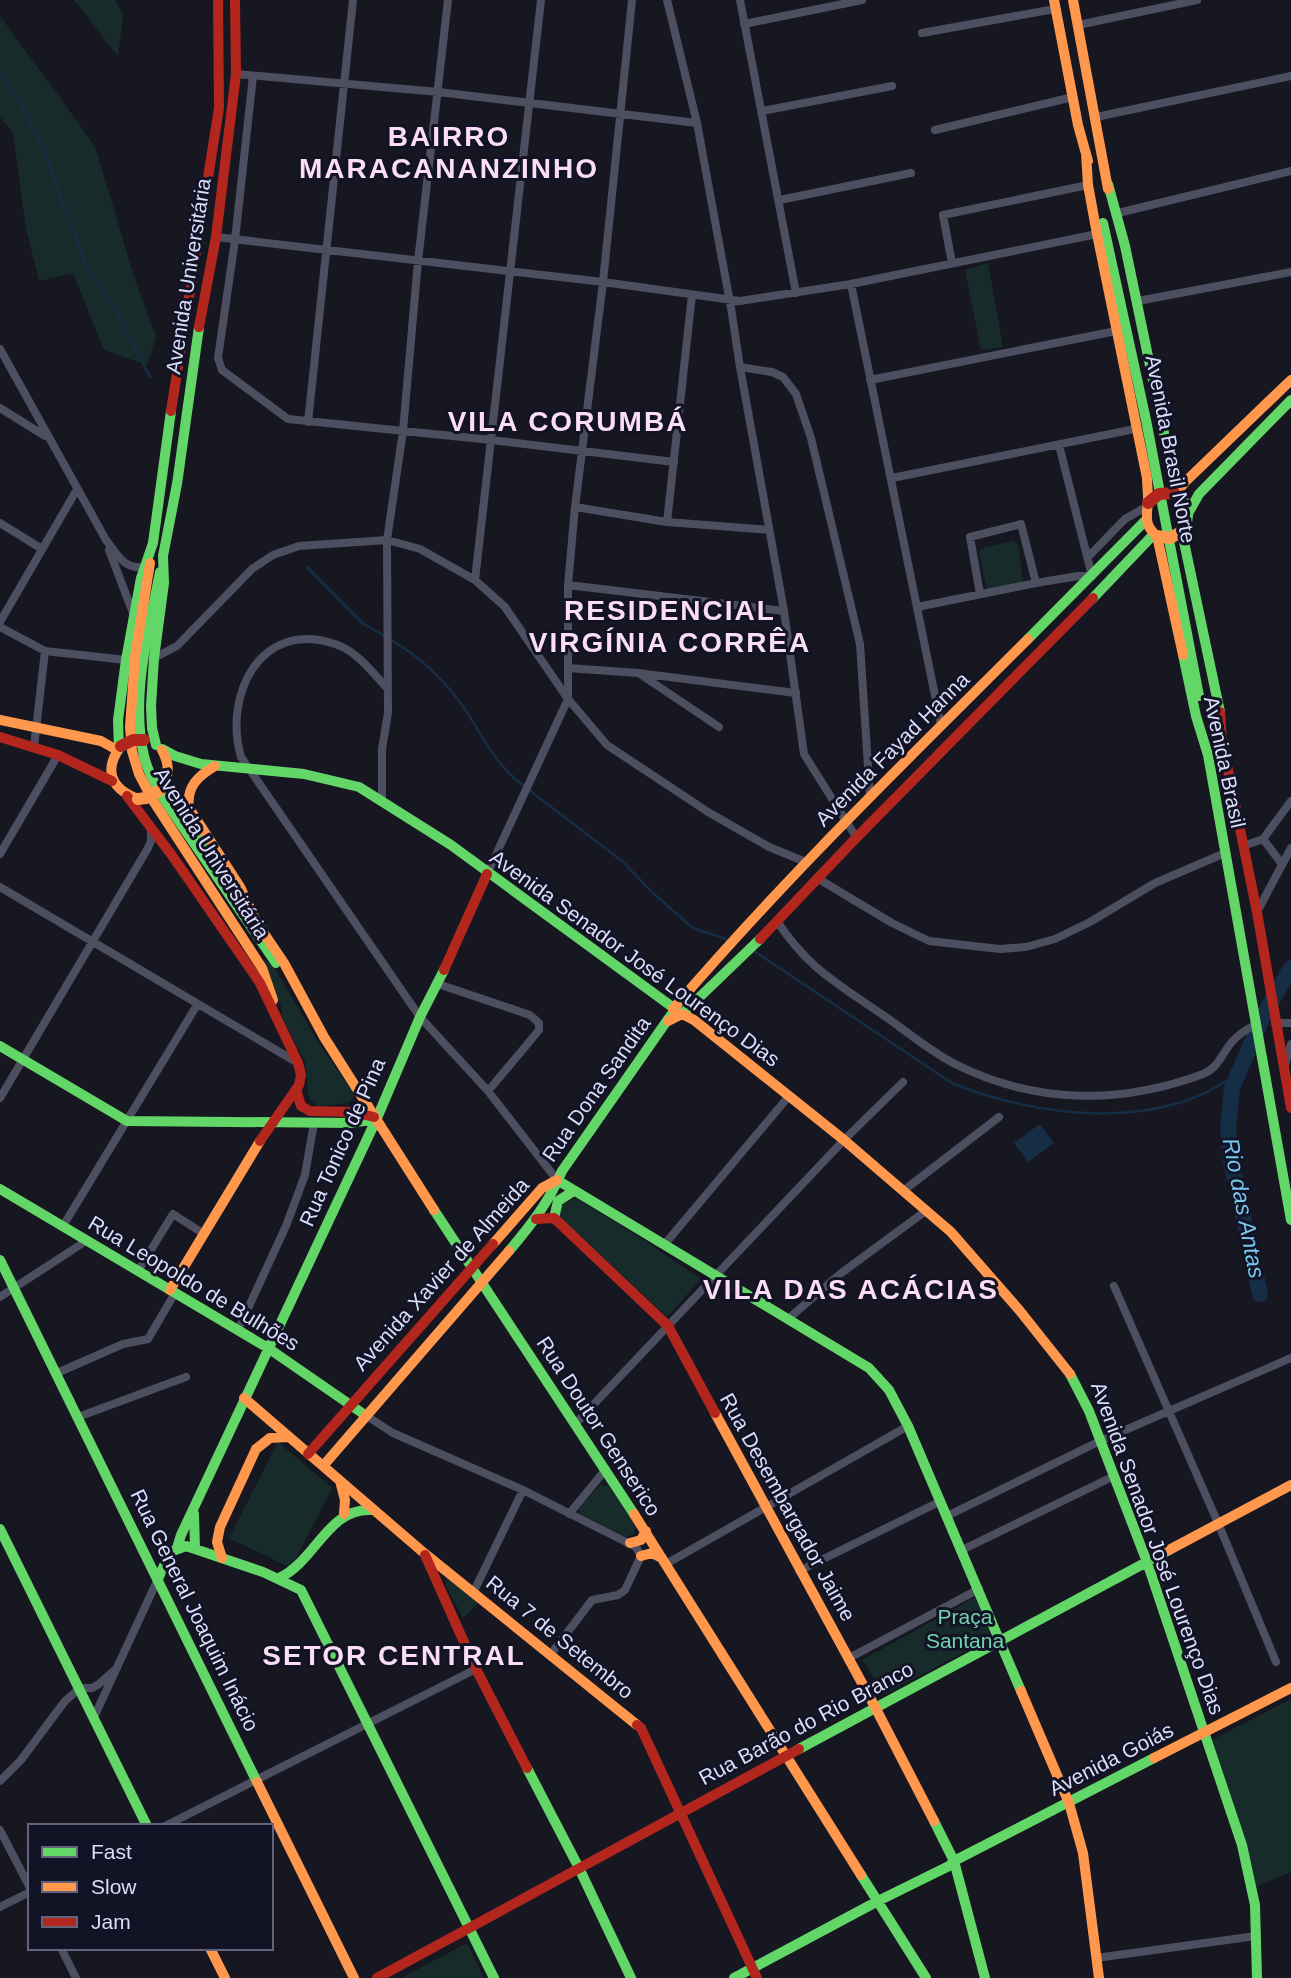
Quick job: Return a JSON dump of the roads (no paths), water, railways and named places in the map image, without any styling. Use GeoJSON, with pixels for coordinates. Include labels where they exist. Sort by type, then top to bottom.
{"type":"FeatureCollection","features":[{"type":"Feature","properties":{"kind":"main road","name":"Avenida Universitária"},"geometry":{"type":"LineString","coordinates":[[218,0],[219,108],[135,657],[130,727],[132,751],[139,774],[152,799],[262,968],[269,984],[275,1013]]}},
{"type":"Feature","properties":{"kind":"main road","name":"Avenida Universitária"},"geometry":{"type":"LineString","coordinates":[[234,0],[237,28],[236,74],[228,142],[216,237],[193,360],[177,484],[145,657],[141,706],[143,756],[148,770],[177,819],[267,950],[295,982]]}},
{"type":"Feature","properties":{"kind":"main road","name":"Avenida Brasil Norte"},"geometry":{"type":"LineString","coordinates":[[1073,0],[1129,311],[1182,570],[1222,741]]}},
{"type":"Feature","properties":{"kind":"main road","name":"Avenida Brasil Norte"},"geometry":{"type":"LineString","coordinates":[[1054,5],[1143,407],[1182,604],[1208,755]]}},
{"type":"Feature","properties":{"kind":"main road","name":"Avenida Brasil Norte"},"geometry":{"type":"LineString","coordinates":[[1086,153],[1088,185],[1097,234],[1147,478],[1147,505]]}},
{"type":"Feature","properties":{"kind":"main road","name":"Avenida Brasil Norte"},"geometry":{"type":"LineString","coordinates":[[1108,184],[1118,213],[1138,301],[1145,348],[1174,476],[1175,494]]}},
{"type":"Feature","properties":{"kind":"main road"},"geometry":{"type":"LineString","coordinates":[[179,357],[193,360]]}},
{"type":"Feature","properties":{"kind":"main road"},"geometry":{"type":"LineString","coordinates":[[1175,494],[1291,380]]}},
{"type":"Feature","properties":{"kind":"main road"},"geometry":{"type":"LineString","coordinates":[[1189,510],[1199,494],[1291,401]]}},
{"type":"Feature","properties":{"kind":"main road"},"geometry":{"type":"LineString","coordinates":[[1159,494],[1175,494],[1185,500],[1189,521],[1183,531],[1170,538],[1156,535],[1145,521],[1147,505],[1159,494]]}},
{"type":"Feature","properties":{"kind":"main road","name":"Avenida Fayad Hanna"},"geometry":{"type":"LineString","coordinates":[[674,1015],[727,946],[806,862],[1145,521]]}},
{"type":"Feature","properties":{"kind":"main road","name":"Avenida Brasil"},"geometry":{"type":"LineString","coordinates":[[1183,531],[1220,710],[1222,741],[1257,912],[1275,1020]]}},
{"type":"Feature","properties":{"kind":"main road","name":"Avenida Brasil"},"geometry":{"type":"LineString","coordinates":[[1156,535],[1196,716],[1208,755],[1257,1024]]}},
{"type":"Feature","properties":{"kind":"main road","name":"Avenida Fayad Hanna"},"geometry":{"type":"LineString","coordinates":[[674,1015],[777,921],[856,837],[1156,535]]}},
{"type":"Feature","properties":{"kind":"main road","name":"Avenida Universitária"},"geometry":{"type":"LineString","coordinates":[[119,748],[118,720],[126,660],[144,567],[153,543]]}},
{"type":"Feature","properties":{"kind":"main road","name":"Avenida Universitária"},"geometry":{"type":"LineString","coordinates":[[154,745],[151,717],[154,658],[164,583],[163,556]]}},
{"type":"Feature","properties":{"kind":"main road"},"geometry":{"type":"LineString","coordinates":[[992,676],[1004,687]]}},
{"type":"Feature","properties":{"kind":"main road"},"geometry":{"type":"LineString","coordinates":[[0,720],[101,741],[119,748]]}},
{"type":"Feature","properties":{"kind":"main road"},"geometry":{"type":"LineString","coordinates":[[0,737],[58,755],[113,781]]}},
{"type":"Feature","properties":{"kind":"main road"},"geometry":{"type":"LineString","coordinates":[[164,786],[168,761],[154,745],[134,740],[119,748],[111,762],[113,781],[118,790],[133,797],[154,795],[186,768],[201,764]]}},
{"type":"Feature","properties":{"kind":"main road","name":"Avenida Senador José Lourenço Dias"},"geometry":{"type":"LineString","coordinates":[[154,745],[175,757],[201,764],[304,774],[359,787],[382,801],[450,845],[674,1015],[694,1020],[927,1210],[982,1266],[1074,1379],[1114,1476],[1147,1562],[1242,1845],[1255,1905],[1257,1978]]}},
{"type":"Feature","properties":{"kind":"main road"},"geometry":{"type":"LineString","coordinates":[[215,766],[192,783],[188,793],[189,808],[240,887],[256,921]]}},
{"type":"Feature","properties":{"kind":"main road","name":"Avenida Universitária"},"geometry":{"type":"LineString","coordinates":[[164,786],[256,921],[295,982],[324,1037],[377,1118]]}},
{"type":"Feature","properties":{"kind":"main road","name":"Avenida Universitária"},"geometry":{"type":"LineString","coordinates":[[133,797],[260,984],[298,1063],[301,1075],[296,1089]]}},
{"type":"Feature","properties":{"kind":"main road","name":"Rua Tonico de Pina"},"geometry":{"type":"LineString","coordinates":[[158,1578],[167,1556],[177,1548],[487,874]]}},
{"type":"Feature","properties":{"kind":"main road","name":"Rua Dona Sandita"},"geometry":{"type":"LineString","coordinates":[[556,1181],[674,1015]]}},
{"type":"Feature","properties":{"kind":"main road"},"geometry":{"type":"LineString","coordinates":[[1275,1020],[1291,1108]]}},
{"type":"Feature","properties":{"kind":"main road"},"geometry":{"type":"LineString","coordinates":[[1257,1024],[1291,1220]]}},
{"type":"Feature","properties":{"kind":"main road"},"geometry":{"type":"LineString","coordinates":[[0,1046],[127,1121],[353,1124],[377,1118]]}},
{"type":"Feature","properties":{"kind":"main road"},"geometry":{"type":"LineString","coordinates":[[296,1089],[299,1102],[307,1110],[353,1112],[377,1118]]}},
{"type":"Feature","properties":{"kind":"main road"},"geometry":{"type":"LineString","coordinates":[[172,1291],[271,1122],[296,1089]]}},
{"type":"Feature","properties":{"kind":"main road","name":"Rua Doutor Genserico"},"geometry":{"type":"LineString","coordinates":[[377,1118],[481,1285],[646,1531],[926,1978]]}},
{"type":"Feature","properties":{"kind":"main road"},"geometry":{"type":"LineString","coordinates":[[556,1181],[869,1368],[889,1390],[908,1426],[962,1549],[1071,1807],[1083,1853],[1099,1978]]}},
{"type":"Feature","properties":{"kind":"main road","name":"Avenida Xavier de Almeida"},"geometry":{"type":"LineString","coordinates":[[323,1466],[536,1219],[552,1195],[556,1181]]}},
{"type":"Feature","properties":{"kind":"main road","name":"Avenida Xavier de Almeida"},"geometry":{"type":"LineString","coordinates":[[308,1454],[542,1188],[556,1181]]}},
{"type":"Feature","properties":{"kind":"main road","name":"Rua Leopoldo de Bulhões"},"geometry":{"type":"LineString","coordinates":[[0,1189],[268,1348],[365,1415]]}},
{"type":"Feature","properties":{"kind":"main road"},"geometry":{"type":"LineString","coordinates":[[536,1219],[554,1218],[558,1201],[572,1192]]}},
{"type":"Feature","properties":{"kind":"main road","name":"Rua Desembargador Jaime"},"geometry":{"type":"LineString","coordinates":[[554,1218],[668,1326],[799,1572],[875,1707],[953,1865],[985,1978]]}},
{"type":"Feature","properties":{"kind":"main road","name":"Rua General Joaquim Inácio"},"geometry":{"type":"LineString","coordinates":[[0,1260],[354,1978]]}},
{"type":"Feature","properties":{"kind":"main road","name":"Rua 7 de Setembro"},"geometry":{"type":"LineString","coordinates":[[244,1398],[424,1553],[641,1728],[754,1973]]}},
{"type":"Feature","properties":{"kind":"main road"},"geometry":{"type":"LineString","coordinates":[[222,1558],[217,1542],[220,1527],[256,1449],[272,1437],[288,1437]]}},
{"type":"Feature","properties":{"kind":"main road"},"geometry":{"type":"LineString","coordinates":[[340,1481],[345,1500],[344,1514]]}},
{"type":"Feature","properties":{"kind":"main road","name":"Rua Barão do Rio Branco"},"geometry":{"type":"LineString","coordinates":[[377,1978],[1001,1639],[1291,1485]]}},
{"type":"Feature","properties":{"kind":"main road","name":"Rua Tonico de Pina"},"geometry":{"type":"LineString","coordinates":[[196,1504],[193,1530],[196,1549]]}},
{"type":"Feature","properties":{"kind":"main road"},"geometry":{"type":"LineString","coordinates":[[279,1578],[299,1567],[344,1514],[361,1508],[380,1514]]}},
{"type":"Feature","properties":{"kind":"main road"},"geometry":{"type":"LineString","coordinates":[[196,1549],[220,1527]]}},
{"type":"Feature","properties":{"kind":"main road"},"geometry":{"type":"LineString","coordinates":[[0,1529],[146,1824]]}},
{"type":"Feature","properties":{"kind":"main road"},"geometry":{"type":"LineString","coordinates":[[630,1543],[641,1539],[646,1531]]}},
{"type":"Feature","properties":{"kind":"main road"},"geometry":{"type":"LineString","coordinates":[[177,1548],[186,1546],[279,1578],[305,1594],[494,1978]]}},
{"type":"Feature","properties":{"kind":"main road"},"geometry":{"type":"LineString","coordinates":[[424,1553],[476,1669],[579,1868],[631,1978]]}},
{"type":"Feature","properties":{"kind":"main road"},"geometry":{"type":"LineString","coordinates":[[641,1556],[652,1553],[664,1561]]}},
{"type":"Feature","properties":{"kind":"main road","name":"Avenida Goiás"},"geometry":{"type":"LineString","coordinates":[[734,1978],[754,1973],[878,1901],[1071,1807],[1207,1736],[1291,1688]]}},
{"type":"Feature","properties":{"kind":"main road","name":"Avenida Goiás"},"geometry":{"type":"LineString","coordinates":[[1207,1736],[1291,1697]]}},
{"type":"Feature","properties":{"kind":"main road"},"geometry":{"type":"LineString","coordinates":[[211,1950],[225,1978]]}},
{"type":"Feature","properties":{"kind":"street"},"geometry":{"type":"LineString","coordinates":[[308,422],[354,0]]}},
{"type":"Feature","properties":{"kind":"street"},"geometry":{"type":"LineString","coordinates":[[382,801],[382,749],[388,713],[387,540],[403,431],[418,261],[447,0]]}},
{"type":"Feature","properties":{"kind":"street"},"geometry":{"type":"LineString","coordinates":[[475,580],[541,0]]}},
{"type":"Feature","properties":{"kind":"street"},"geometry":{"type":"LineString","coordinates":[[568,699],[568,585],[575,507],[622,113],[632,0]]}},
{"type":"Feature","properties":{"kind":"street"},"geometry":{"type":"LineString","coordinates":[[667,0],[697,123],[730,300],[784,611],[804,754],[856,837]]}},
{"type":"Feature","properties":{"kind":"street"},"geometry":{"type":"LineString","coordinates":[[740,0],[796,293]]}},
{"type":"Feature","properties":{"kind":"street"},"geometry":{"type":"LineString","coordinates":[[744,24],[862,0]]}},
{"type":"Feature","properties":{"kind":"street"},"geometry":{"type":"LineString","coordinates":[[1078,24],[1197,0]]}},
{"type":"Feature","properties":{"kind":"street"},"geometry":{"type":"LineString","coordinates":[[922,33],[1054,5]]}},
{"type":"Feature","properties":{"kind":"street"},"geometry":{"type":"LineString","coordinates":[[236,74],[438,92],[697,123]]}},
{"type":"Feature","properties":{"kind":"street"},"geometry":{"type":"LineString","coordinates":[[253,76],[235,240],[218,358],[222,370],[288,419],[491,440],[674,463]]}},
{"type":"Feature","properties":{"kind":"street"},"geometry":{"type":"LineString","coordinates":[[1096,117],[1291,76]]}},
{"type":"Feature","properties":{"kind":"street"},"geometry":{"type":"LineString","coordinates":[[762,111],[892,86]]}},
{"type":"Feature","properties":{"kind":"street"},"geometry":{"type":"LineString","coordinates":[[935,130],[1073,97]]}},
{"type":"Feature","properties":{"kind":"street"},"geometry":{"type":"LineString","coordinates":[[228,142],[245,142]]}},
{"type":"Feature","properties":{"kind":"street"},"geometry":{"type":"LineString","coordinates":[[1118,213],[1291,172]]}},
{"type":"Feature","properties":{"kind":"street"},"geometry":{"type":"LineString","coordinates":[[780,200],[911,173]]}},
{"type":"Feature","properties":{"kind":"street"},"geometry":{"type":"LineString","coordinates":[[952,263],[943,215],[1088,185]]}},
{"type":"Feature","properties":{"kind":"street"},"geometry":{"type":"LineString","coordinates":[[216,237],[603,282],[740,301],[851,284],[1097,234]]}},
{"type":"Feature","properties":{"kind":"street"},"geometry":{"type":"LineString","coordinates":[[1138,301],[1291,272]]}},
{"type":"Feature","properties":{"kind":"street"},"geometry":{"type":"LineString","coordinates":[[851,284],[941,725]]}},
{"type":"Feature","properties":{"kind":"street"},"geometry":{"type":"LineString","coordinates":[[667,522],[692,295]]}},
{"type":"Feature","properties":{"kind":"street"},"geometry":{"type":"LineString","coordinates":[[870,380],[1116,331]]}},
{"type":"Feature","properties":{"kind":"street"},"geometry":{"type":"LineString","coordinates":[[0,349],[76,491],[106,540],[126,565],[144,567]]}},
{"type":"Feature","properties":{"kind":"street"},"geometry":{"type":"LineString","coordinates":[[740,367],[772,372],[783,377],[796,394],[811,438],[860,644],[870,797]]}},
{"type":"Feature","properties":{"kind":"street"},"geometry":{"type":"LineString","coordinates":[[0,408],[48,438]]}},
{"type":"Feature","properties":{"kind":"street"},"geometry":{"type":"LineString","coordinates":[[892,478],[1135,429]]}},
{"type":"Feature","properties":{"kind":"street"},"geometry":{"type":"LineString","coordinates":[[917,607],[1036,583],[1092,576],[1059,445]]}},
{"type":"Feature","properties":{"kind":"street"},"geometry":{"type":"LineString","coordinates":[[76,491],[0,625],[45,651],[126,660]]}},
{"type":"Feature","properties":{"kind":"street"},"geometry":{"type":"LineString","coordinates":[[1088,557],[1125,519],[1147,505]]}},
{"type":"Feature","properties":{"kind":"street"},"geometry":{"type":"LineString","coordinates":[[575,507],[667,522],[769,530]]}},
{"type":"Feature","properties":{"kind":"street"},"geometry":{"type":"LineString","coordinates":[[0,523],[42,549]]}},
{"type":"Feature","properties":{"kind":"street"},"geometry":{"type":"LineString","coordinates":[[980,594],[970,537],[1021,524],[1036,583]]}},
{"type":"Feature","properties":{"kind":"street"},"geometry":{"type":"LineString","coordinates":[[106,540],[134,615]]}},
{"type":"Feature","properties":{"kind":"street"},"geometry":{"type":"LineString","coordinates":[[154,658],[177,646],[252,569],[273,555],[299,546],[387,540],[420,549],[475,580],[505,607],[568,699],[607,745],[686,799],[769,847],[806,862]]}},
{"type":"Feature","properties":{"kind":"street"},"geometry":{"type":"LineString","coordinates":[[568,585],[784,611]]}},
{"type":"Feature","properties":{"kind":"street"},"geometry":{"type":"LineString","coordinates":[[388,689],[355,654],[336,644],[317,639],[297,640],[279,646],[264,655],[252,668],[244,683],[235,710],[237,746],[248,768],[420,1017],[488,1091],[556,1181]]}},
{"type":"Feature","properties":{"kind":"street"},"geometry":{"type":"LineString","coordinates":[[34,747],[45,651]]}},
{"type":"Feature","properties":{"kind":"street"},"geometry":{"type":"LineString","coordinates":[[568,668],[638,673],[796,693]]}},
{"type":"Feature","properties":{"kind":"street"},"geometry":{"type":"LineString","coordinates":[[638,673],[719,727]]}},
{"type":"Feature","properties":{"kind":"street","name":"Rua Tonico de Pina"},"geometry":{"type":"LineString","coordinates":[[487,874],[568,699]]}},
{"type":"Feature","properties":{"kind":"street"},"geometry":{"type":"LineString","coordinates":[[0,854],[58,755]]}},
{"type":"Feature","properties":{"kind":"street"},"geometry":{"type":"LineString","coordinates":[[1243,846],[1263,839],[1291,801]]}},
{"type":"Feature","properties":{"kind":"street"},"geometry":{"type":"LineString","coordinates":[[0,1098],[150,845],[151,826]]}},
{"type":"Feature","properties":{"kind":"street"},"geometry":{"type":"LineString","coordinates":[[1263,839],[1282,864]]}},
{"type":"Feature","properties":{"kind":"street"},"geometry":{"type":"LineString","coordinates":[[1257,912],[1291,848]]}},
{"type":"Feature","properties":{"kind":"street"},"geometry":{"type":"LineString","coordinates":[[817,878],[892,923],[929,941],[1013,948],[1055,939],[1090,922],[1155,883],[1225,853]]}},
{"type":"Feature","properties":{"kind":"street"},"geometry":{"type":"LineString","coordinates":[[0,887],[298,1063]]}},
{"type":"Feature","properties":{"kind":"street"},"geometry":{"type":"LineString","coordinates":[[777,921],[796,949],[816,970],[953,1063],[1036,1093],[1116,1095],[1166,1087],[1208,1072],[1218,1063],[1231,1042],[1243,1031],[1257,1024]]}},
{"type":"Feature","properties":{"kind":"street"},"geometry":{"type":"LineString","coordinates":[[438,984],[530,1015],[539,1023],[539,1030],[488,1091]]}},
{"type":"Feature","properties":{"kind":"street"},"geometry":{"type":"LineString","coordinates":[[63,1226],[197,1005]]}},
{"type":"Feature","properties":{"kind":"street"},"geometry":{"type":"LineString","coordinates":[[1275,1020],[1291,1023]]}},
{"type":"Feature","properties":{"kind":"street"},"geometry":{"type":"LineString","coordinates":[[1284,1068],[1291,1044]]}},
{"type":"Feature","properties":{"kind":"street"},"geometry":{"type":"LineString","coordinates":[[576,1423],[844,1140],[903,1082]]}},
{"type":"Feature","properties":{"kind":"street"},"geometry":{"type":"LineString","coordinates":[[664,1245],[789,1096]]}},
{"type":"Feature","properties":{"kind":"street"},"geometry":{"type":"LineString","coordinates":[[904,1191],[999,1117]]}},
{"type":"Feature","properties":{"kind":"street"},"geometry":{"type":"LineString","coordinates":[[238,1331],[306,1175],[314,1123]]}},
{"type":"Feature","properties":{"kind":"street"},"geometry":{"type":"LineString","coordinates":[[788,1319],[840,1274],[927,1210]]}},
{"type":"Feature","properties":{"kind":"street"},"geometry":{"type":"LineString","coordinates":[[138,1270],[173,1214],[204,1234]]}},
{"type":"Feature","properties":{"kind":"street"},"geometry":{"type":"LineString","coordinates":[[0,1297],[86,1241]]}},
{"type":"Feature","properties":{"kind":"street"},"geometry":{"type":"LineString","coordinates":[[1114,1286],[1276,1662]]}},
{"type":"Feature","properties":{"kind":"street"},"geometry":{"type":"LineString","coordinates":[[57,1373],[123,1344],[148,1339],[172,1291]]}},
{"type":"Feature","properties":{"kind":"street"},"geometry":{"type":"LineString","coordinates":[[947,1516],[1100,1441],[1291,1358]]}},
{"type":"Feature","properties":{"kind":"street"},"geometry":{"type":"LineString","coordinates":[[78,1417],[186,1377]]}},
{"type":"Feature","properties":{"kind":"street"},"geometry":{"type":"LineString","coordinates":[[365,1415],[393,1433],[523,1490],[636,1547],[641,1556],[625,1590],[618,1595],[593,1600],[551,1654]]}},
{"type":"Feature","properties":{"kind":"street"},"geometry":{"type":"LineString","coordinates":[[664,1561],[765,1508],[908,1426]]}},
{"type":"Feature","properties":{"kind":"street"},"geometry":{"type":"LineString","coordinates":[[569,1514],[606,1469]]}},
{"type":"Feature","properties":{"kind":"street"},"geometry":{"type":"LineString","coordinates":[[962,1549],[1114,1476]]}},
{"type":"Feature","properties":{"kind":"street"},"geometry":{"type":"LineString","coordinates":[[474,1591],[523,1490]]}},
{"type":"Feature","properties":{"kind":"street"},"geometry":{"type":"LineString","coordinates":[[799,1572],[941,1501]]}},
{"type":"Feature","properties":{"kind":"street"},"geometry":{"type":"LineString","coordinates":[[94,1717],[158,1578]]}},
{"type":"Feature","properties":{"kind":"street"},"geometry":{"type":"LineString","coordinates":[[849,1658],[979,1590]]}},
{"type":"Feature","properties":{"kind":"street"},"geometry":{"type":"LineString","coordinates":[[0,1781],[21,1760],[65,1701],[80,1688],[92,1688],[99,1684],[117,1668]]}},
{"type":"Feature","properties":{"kind":"street"},"geometry":{"type":"LineString","coordinates":[[169,1824],[476,1669]]}},
{"type":"Feature","properties":{"kind":"street"},"geometry":{"type":"LineString","coordinates":[[0,1830],[28,1886]]}},
{"type":"Feature","properties":{"kind":"street"},"geometry":{"type":"LineString","coordinates":[[0,1906],[28,1891]]}},
{"type":"Feature","properties":{"kind":"street"},"geometry":{"type":"LineString","coordinates":[[1096,1958],[1256,1936]]}},
{"type":"Feature","properties":{"kind":"street"},"geometry":{"type":"LineString","coordinates":[[62,1950],[75,1978]]}},
{"type":"Feature","properties":{"kind":"water"},"geometry":{"type":"Polygon","coordinates":[[[1040,1124],[1054,1143],[1028,1162],[1014,1143],[1040,1124]]]}},
{"type":"Feature","properties":{"kind":"waterway"},"geometry":{"type":"LineString","coordinates":[[0,76],[19,100],[45,154],[84,260],[111,302],[150,377]]}},
{"type":"Feature","properties":{"kind":"waterway"},"geometry":{"type":"LineString","coordinates":[[307,567],[362,623],[385,636]]}},
{"type":"Feature","properties":{"kind":"waterway"},"geometry":{"type":"LineString","coordinates":[[391,640],[421,661],[447,686],[497,759],[524,786]]}},
{"type":"Feature","properties":{"kind":"waterway"},"geometry":{"type":"LineString","coordinates":[[529,790],[622,861],[693,928],[729,940]]}},
{"type":"Feature","properties":{"kind":"waterway"},"geometry":{"type":"LineString","coordinates":[[754,951],[952,1083],[1022,1105],[1060,1111],[1138,1111],[1175,1104],[1209,1091],[1240,1071]]}},
{"type":"Feature","properties":{"kind":"waterway","name":"Rio das Antas"},"geometry":{"type":"LineString","coordinates":[[1260,1294],[1230,1156],[1228,1127],[1232,1088],[1265,1012],[1291,968]]}},
{"type":"Feature","properties":{"kind":"district","name":"BAIRRO MARACANANZINHO"},"geometry":{"type":"Point","coordinates":[449,152]}},
{"type":"Feature","properties":{"kind":"district","name":"VILA CORUMBÁ"},"geometry":{"type":"Point","coordinates":[568,421]}},
{"type":"Feature","properties":{"kind":"district","name":"RESIDENCIAL VIRGÍNIA CORRÊA"},"geometry":{"type":"Point","coordinates":[670,626]}},
{"type":"Feature","properties":{"kind":"district","name":"VILA DAS ACÁCIAS"},"geometry":{"type":"Point","coordinates":[851,1289]}},
{"type":"Feature","properties":{"kind":"district","name":"SETOR CENTRAL"},"geometry":{"type":"Point","coordinates":[394,1655]}},
{"type":"Feature","properties":{"kind":"park label","name":"Praça Santana"},"geometry":{"type":"Point","coordinates":[965,1628]}}]}
